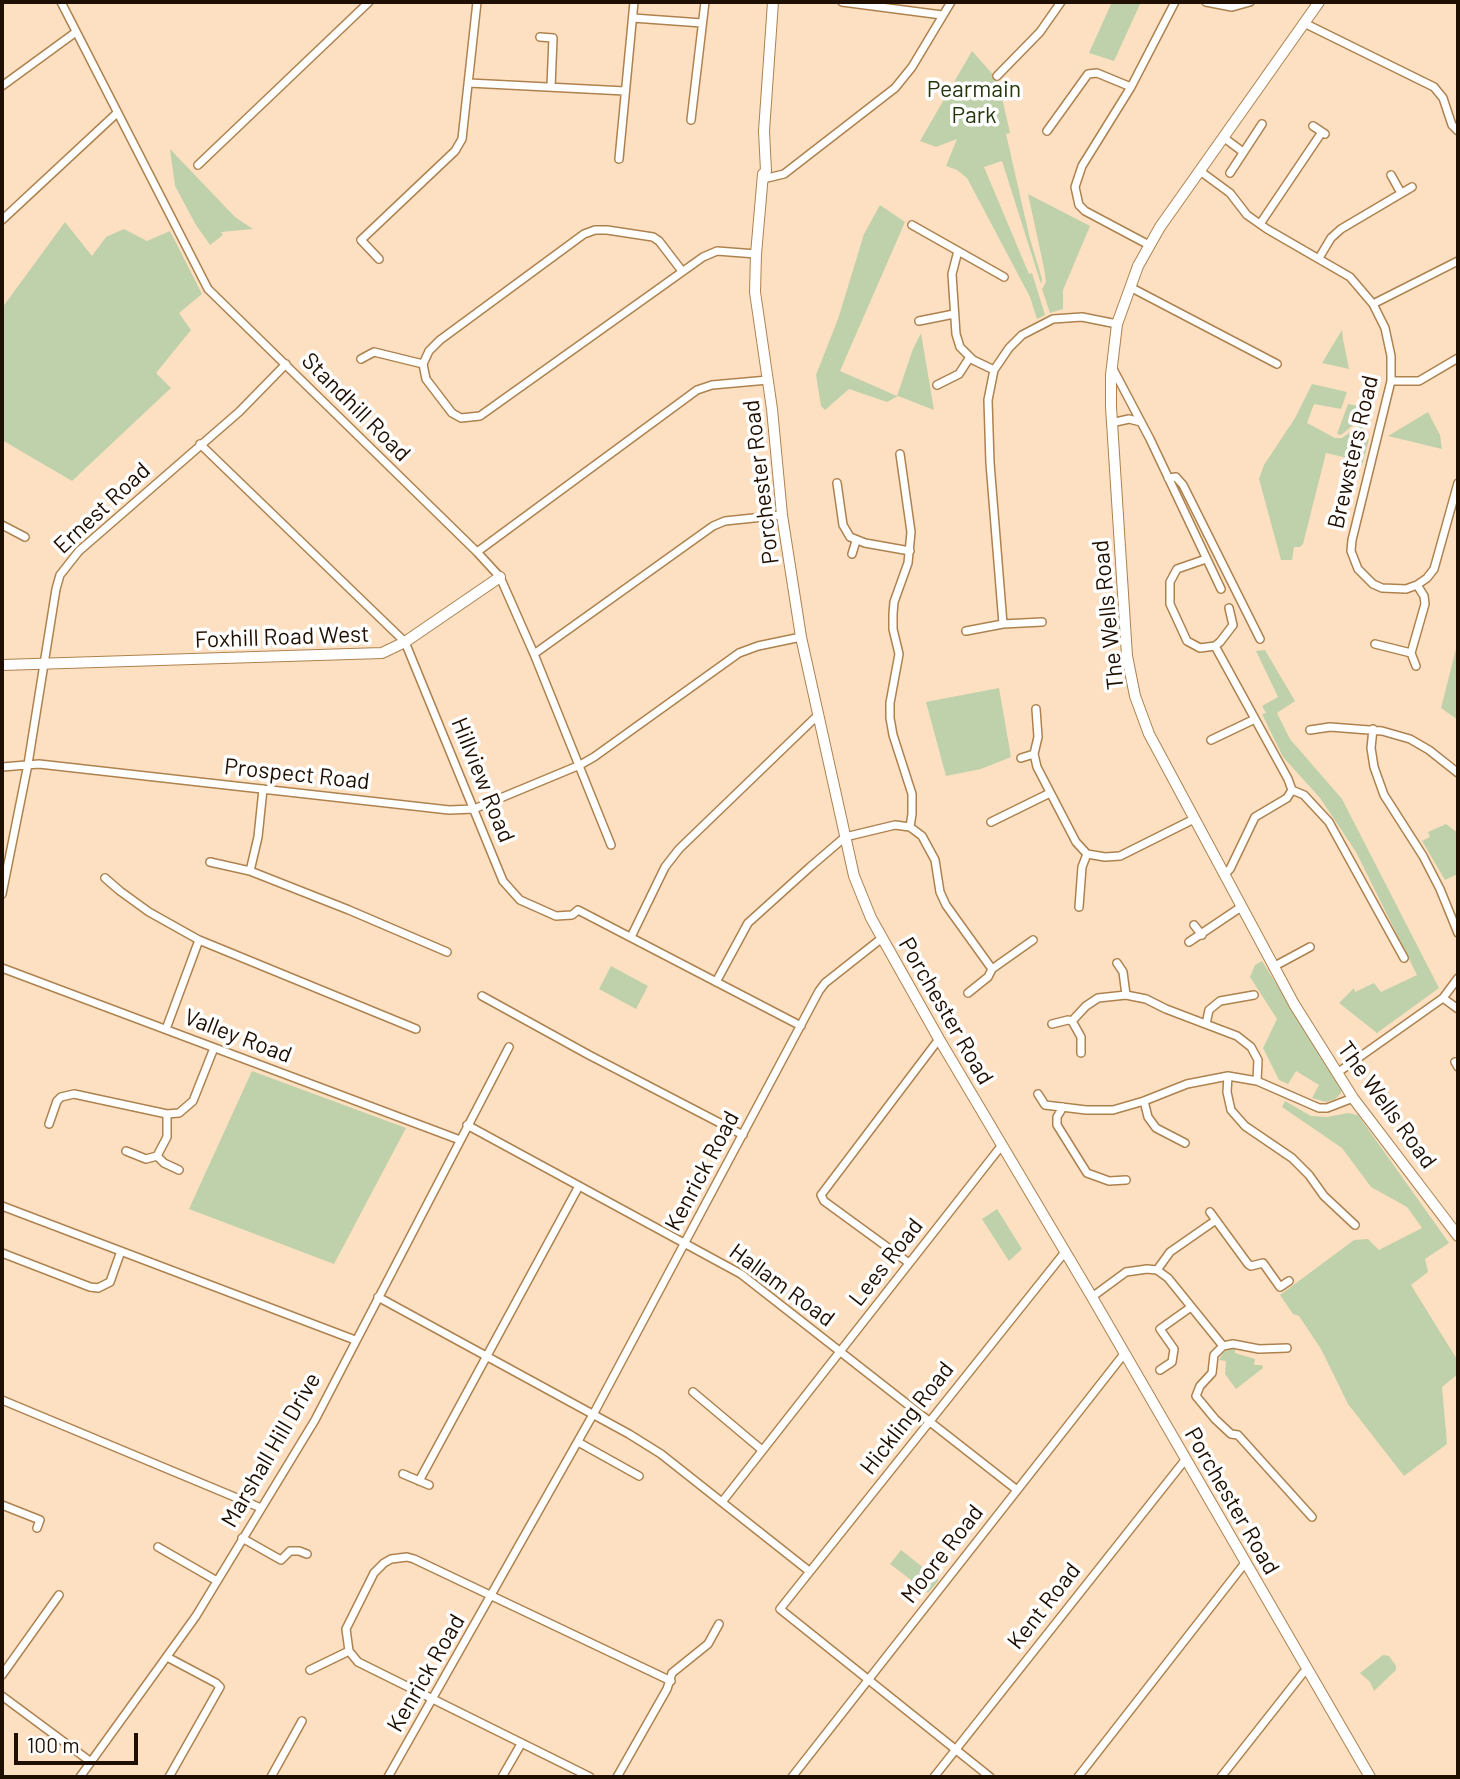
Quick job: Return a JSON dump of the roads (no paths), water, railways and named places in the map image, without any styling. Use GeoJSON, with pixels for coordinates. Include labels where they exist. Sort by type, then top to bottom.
{"type":"FeatureCollection","features":[{"type":"Feature","properties":{"kind":"street","name":"Standhill Road"},"geometry":{"type":"LineString","coordinates":[[61,2],[208,289],[477,552],[500,578],[579,761],[611,845]]}},
{"type":"Feature","properties":{"kind":"street"},"geometry":{"type":"LineString","coordinates":[[198,165],[369,2]]}},
{"type":"Feature","properties":{"kind":"street"},"geometry":{"type":"LineString","coordinates":[[379,259],[362,240],[455,151],[464,131],[477,2]]}},
{"type":"Feature","properties":{"kind":"street"},"geometry":{"type":"LineString","coordinates":[[619,159],[634,2]]}},
{"type":"Feature","properties":{"kind":"street"},"geometry":{"type":"LineString","coordinates":[[691,120],[705,2]]}},
{"type":"Feature","properties":{"kind":"street","name":"Porchester Road"},"geometry":{"type":"LineString","coordinates":[[773,2],[764,158],[766,171],[763,177],[755,292],[768,380],[782,515],[801,637],[857,886],[882,938],[939,1039],[1092,1297],[1367,1775]]}},
{"type":"Feature","properties":{"kind":"street"},"geometry":{"type":"LineString","coordinates":[[842,2],[942,15]]}},
{"type":"Feature","properties":{"kind":"street"},"geometry":{"type":"LineString","coordinates":[[763,177],[784,174],[895,88],[912,66],[951,2]]}},
{"type":"Feature","properties":{"kind":"street"},"geometry":{"type":"LineString","coordinates":[[998,76],[1040,32],[1060,2]]}},
{"type":"Feature","properties":{"kind":"street"},"geometry":{"type":"LineString","coordinates":[[1149,245],[1085,211],[1079,205],[1075,187],[1082,166],[1131,87],[1175,2]]}},
{"type":"Feature","properties":{"kind":"street"},"geometry":{"type":"LineString","coordinates":[[1206,2],[1232,6],[1250,2]]}},
{"type":"Feature","properties":{"kind":"street","name":"The Wells Road"},"geometry":{"type":"LineString","coordinates":[[1320,2],[1149,245],[1130,287],[1118,324],[1112,366],[1111,423],[1130,675],[1149,734],[1273,967],[1353,1098],[1458,1236]]}},
{"type":"Feature","properties":{"kind":"street"},"geometry":{"type":"LineString","coordinates":[[633,18],[702,23]]}},
{"type":"Feature","properties":{"kind":"street"},"geometry":{"type":"LineString","coordinates":[[1304,23],[1434,87],[1443,98],[1452,125],[1458,131]]}},
{"type":"Feature","properties":{"kind":"street"},"geometry":{"type":"LineString","coordinates":[[2,86],[76,32]]}},
{"type":"Feature","properties":{"kind":"street"},"geometry":{"type":"LineString","coordinates":[[540,37],[553,38],[551,87]]}},
{"type":"Feature","properties":{"kind":"street"},"geometry":{"type":"LineString","coordinates":[[1047,131],[1088,74],[1097,73],[1131,87]]}},
{"type":"Feature","properties":{"kind":"street"},"geometry":{"type":"LineString","coordinates":[[469,83],[625,91]]}},
{"type":"Feature","properties":{"kind":"street"},"geometry":{"type":"LineString","coordinates":[[2,220],[117,113]]}},
{"type":"Feature","properties":{"kind":"street"},"geometry":{"type":"LineString","coordinates":[[1230,173],[1262,124]]}},
{"type":"Feature","properties":{"kind":"street"},"geometry":{"type":"LineString","coordinates":[[1259,224],[1324,133],[1313,126]]}},
{"type":"Feature","properties":{"kind":"street"},"geometry":{"type":"LineString","coordinates":[[1223,137],[1242,152]]}},
{"type":"Feature","properties":{"kind":"street","name":"Brewsters Road"},"geometry":{"type":"LineString","coordinates":[[1200,171],[1230,193],[1247,215],[1259,224],[1350,277],[1373,304],[1385,328],[1389,344],[1391,381],[1351,551],[1358,569],[1373,584],[1392,589],[1417,585]]}},
{"type":"Feature","properties":{"kind":"street"},"geometry":{"type":"LineString","coordinates":[[1391,175],[1402,193]]}},
{"type":"Feature","properties":{"kind":"street"},"geometry":{"type":"LineString","coordinates":[[1319,258],[1331,238],[1341,229],[1412,187]]}},
{"type":"Feature","properties":{"kind":"street"},"geometry":{"type":"LineString","coordinates":[[912,225],[1004,277]]}},
{"type":"Feature","properties":{"kind":"street"},"geometry":{"type":"LineString","coordinates":[[682,271],[653,237],[595,230],[584,234],[440,340],[429,351],[423,364],[426,379],[452,413],[461,418],[480,416],[703,257],[717,251],[756,254]]}},
{"type":"Feature","properties":{"kind":"street"},"geometry":{"type":"LineString","coordinates":[[958,251],[952,274],[956,334],[960,347],[970,357],[994,370]]}},
{"type":"Feature","properties":{"kind":"street"},"geometry":{"type":"LineString","coordinates":[[1373,304],[1458,261]]}},
{"type":"Feature","properties":{"kind":"street"},"geometry":{"type":"LineString","coordinates":[[1130,287],[1277,364]]}},
{"type":"Feature","properties":{"kind":"street"},"geometry":{"type":"LineString","coordinates":[[919,321],[954,314]]}},
{"type":"Feature","properties":{"kind":"street"},"geometry":{"type":"LineString","coordinates":[[1003,624],[990,463],[988,400],[994,370],[1022,335],[1042,323],[1072,316],[1118,324]]}},
{"type":"Feature","properties":{"kind":"street"},"geometry":{"type":"LineString","coordinates":[[361,359],[374,352],[423,364]]}},
{"type":"Feature","properties":{"kind":"street"},"geometry":{"type":"LineString","coordinates":[[937,385],[959,374],[970,357]]}},
{"type":"Feature","properties":{"kind":"street"},"geometry":{"type":"LineString","coordinates":[[1391,381],[1419,381],[1458,358]]}},
{"type":"Feature","properties":{"kind":"street","name":"Ernest Road"},"geometry":{"type":"LineString","coordinates":[[2,894],[28,764],[60,575],[70,561],[239,412],[286,364]]}},
{"type":"Feature","properties":{"kind":"street"},"geometry":{"type":"LineString","coordinates":[[1112,366],[1221,589]]}},
{"type":"Feature","properties":{"kind":"street"},"geometry":{"type":"LineString","coordinates":[[477,552],[697,390],[712,385],[768,380]]}},
{"type":"Feature","properties":{"kind":"street"},"geometry":{"type":"LineString","coordinates":[[1111,423],[1129,419],[1141,422]]}},
{"type":"Feature","properties":{"kind":"street","name":"Hillview Road"},"geometry":{"type":"LineString","coordinates":[[200,444],[405,642],[503,881],[520,900],[556,916],[572,915],[578,910],[801,1026]]}},
{"type":"Feature","properties":{"kind":"street"},"geometry":{"type":"LineString","coordinates":[[900,454],[911,532],[910,551],[894,602],[893,629],[899,654],[890,718],[912,794],[910,827]]}},
{"type":"Feature","properties":{"kind":"street"},"geometry":{"type":"LineString","coordinates":[[1168,478],[1176,477],[1184,485],[1259,639]]}},
{"type":"Feature","properties":{"kind":"street"},"geometry":{"type":"LineString","coordinates":[[837,483],[845,533],[856,541],[910,551]]}},
{"type":"Feature","properties":{"kind":"street"},"geometry":{"type":"LineString","coordinates":[[1416,666],[1411,653],[1425,604],[1424,596],[1417,585],[1434,569],[1458,483]]}},
{"type":"Feature","properties":{"kind":"street"},"geometry":{"type":"LineString","coordinates":[[534,654],[713,526],[725,521],[782,515]]}},
{"type":"Feature","properties":{"kind":"street"},"geometry":{"type":"LineString","coordinates":[[2,526],[24,537]]}},
{"type":"Feature","properties":{"kind":"street"},"geometry":{"type":"LineString","coordinates":[[852,554],[856,541]]}},
{"type":"Feature","properties":{"kind":"street"},"geometry":{"type":"LineString","coordinates":[[1206,559],[1174,572],[1170,582],[1169,600],[1187,641],[1200,648],[1215,646],[1225,638],[1233,625],[1229,608]]}},
{"type":"Feature","properties":{"kind":"street","name":"Foxhill Road West"},"geometry":{"type":"LineString","coordinates":[[2,665],[382,653],[405,642],[500,578]]}},
{"type":"Feature","properties":{"kind":"street"},"geometry":{"type":"LineString","coordinates":[[966,631],[1003,624],[1041,622]]}},
{"type":"Feature","properties":{"kind":"street","name":"Prospect Road"},"geometry":{"type":"LineString","coordinates":[[2,767],[28,764],[449,810],[474,809],[616,742],[739,653],[801,637]]}},
{"type":"Feature","properties":{"kind":"street"},"geometry":{"type":"LineString","coordinates":[[1375,644],[1411,653]]}},
{"type":"Feature","properties":{"kind":"street"},"geometry":{"type":"LineString","coordinates":[[1215,646],[1292,790],[1287,798],[1255,817],[1230,869],[1223,876]]}},
{"type":"Feature","properties":{"kind":"street"},"geometry":{"type":"LineString","coordinates":[[1036,709],[1038,737],[1034,754],[1037,767],[1076,842],[1087,854],[1105,858],[1120,856],[1194,819]]}},
{"type":"Feature","properties":{"kind":"street"},"geometry":{"type":"LineString","coordinates":[[631,937],[666,867],[679,849],[818,715]]}},
{"type":"Feature","properties":{"kind":"street"},"geometry":{"type":"LineString","coordinates":[[1211,740],[1255,719]]}},
{"type":"Feature","properties":{"kind":"street"},"geometry":{"type":"LineString","coordinates":[[1310,730],[1330,727],[1373,729],[1410,739],[1430,750],[1458,773]]}},
{"type":"Feature","properties":{"kind":"street"},"geometry":{"type":"LineString","coordinates":[[1373,729],[1371,748],[1374,767],[1384,795],[1423,856],[1458,933]]}},
{"type":"Feature","properties":{"kind":"street"},"geometry":{"type":"LineString","coordinates":[[1021,758],[1034,754]]}},
{"type":"Feature","properties":{"kind":"street"},"geometry":{"type":"LineString","coordinates":[[250,871],[258,837],[263,789]]}},
{"type":"Feature","properties":{"kind":"street"},"geometry":{"type":"LineString","coordinates":[[1292,790],[1304,795],[1329,822],[1404,958]]}},
{"type":"Feature","properties":{"kind":"street"},"geometry":{"type":"LineString","coordinates":[[991,822],[1050,793]]}},
{"type":"Feature","properties":{"kind":"street"},"geometry":{"type":"LineString","coordinates":[[716,982],[748,923],[845,837],[895,825],[910,827],[922,836],[935,860],[940,892],[950,911],[992,968]]}},
{"type":"Feature","properties":{"kind":"street"},"geometry":{"type":"LineString","coordinates":[[1079,907],[1082,867],[1087,854]]}},
{"type":"Feature","properties":{"kind":"street"},"geometry":{"type":"LineString","coordinates":[[211,862],[250,871],[447,952]]}},
{"type":"Feature","properties":{"kind":"street"},"geometry":{"type":"LineString","coordinates":[[106,877],[149,912],[199,940],[416,1029]]}},
{"type":"Feature","properties":{"kind":"street"},"geometry":{"type":"LineString","coordinates":[[1189,942],[1241,907]]}},
{"type":"Feature","properties":{"kind":"street"},"geometry":{"type":"LineString","coordinates":[[1195,925],[1202,935]]}},
{"type":"Feature","properties":{"kind":"street","name":"Kenrick Road"},"geometry":{"type":"LineString","coordinates":[[388,1777],[593,1415],[825,983],[882,938]]}},
{"type":"Feature","properties":{"kind":"street"},"geometry":{"type":"LineString","coordinates":[[166,1029],[199,940]]}},
{"type":"Feature","properties":{"kind":"street"},"geometry":{"type":"LineString","coordinates":[[968,993],[988,977],[992,968],[1033,940]]}},
{"type":"Feature","properties":{"kind":"street"},"geometry":{"type":"LineString","coordinates":[[1273,967],[1310,947]]}},
{"type":"Feature","properties":{"kind":"street"},"geometry":{"type":"LineString","coordinates":[[1117,963],[1123,972],[1126,995]]}},
{"type":"Feature","properties":{"kind":"street","name":"Valley Road"},"geometry":{"type":"LineString","coordinates":[[2,968],[460,1140]]}},
{"type":"Feature","properties":{"kind":"street"},"geometry":{"type":"LineString","coordinates":[[1337,1073],[1443,998],[1458,978]]}},
{"type":"Feature","properties":{"kind":"street"},"geometry":{"type":"LineString","coordinates":[[1072,1021],[1092,1000],[1126,995],[1146,999],[1237,1036],[1251,1047],[1258,1060],[1257,1081]]}},
{"type":"Feature","properties":{"kind":"street"},"geometry":{"type":"LineString","coordinates":[[1206,1024],[1209,1010],[1220,1001],[1254,995]]}},
{"type":"Feature","properties":{"kind":"street"},"geometry":{"type":"LineString","coordinates":[[482,996],[743,1135]]}},
{"type":"Feature","properties":{"kind":"street"},"geometry":{"type":"LineString","coordinates":[[1443,998],[1458,1009]]}},
{"type":"Feature","properties":{"kind":"street"},"geometry":{"type":"LineString","coordinates":[[1052,1024],[1072,1021]]}},
{"type":"Feature","properties":{"kind":"street"},"geometry":{"type":"LineString","coordinates":[[1072,1021],[1081,1037],[1081,1053]]}},
{"type":"Feature","properties":{"kind":"street"},"geometry":{"type":"LineString","coordinates":[[909,1262],[824,1201],[821,1195],[939,1039]]}},
{"type":"Feature","properties":{"kind":"street","name":"Marshall Hill Drive"},"geometry":{"type":"LineString","coordinates":[[80,1777],[167,1657],[315,1420],[509,1047]]}},
{"type":"Feature","properties":{"kind":"street"},"geometry":{"type":"LineString","coordinates":[[49,1124],[57,1101],[61,1097],[74,1094],[167,1114],[179,1113],[193,1101],[214,1048]]}},
{"type":"Feature","properties":{"kind":"street"},"geometry":{"type":"LineString","coordinates":[[1228,1076],[1231,1110],[1245,1126],[1292,1158],[1331,1203],[1355,1225]]}},
{"type":"Feature","properties":{"kind":"street"},"geometry":{"type":"LineString","coordinates":[[1038,1094],[1045,1105],[1113,1110],[1187,1084],[1228,1076],[1257,1081],[1319,1108],[1327,1108],[1353,1098]]}},
{"type":"Feature","properties":{"kind":"street"},"geometry":{"type":"LineString","coordinates":[[1144,1101],[1148,1116],[1156,1128],[1185,1143]]}},
{"type":"Feature","properties":{"kind":"street"},"geometry":{"type":"LineString","coordinates":[[1063,1107],[1057,1117],[1057,1125],[1087,1173],[1110,1186],[1126,1180]]}},
{"type":"Feature","properties":{"kind":"street"},"geometry":{"type":"LineString","coordinates":[[158,1156],[167,1137],[167,1114]]}},
{"type":"Feature","properties":{"kind":"street","name":"Hallam Road"},"geometry":{"type":"LineString","coordinates":[[467,1125],[741,1274],[1017,1490]]}},
{"type":"Feature","properties":{"kind":"street","name":"Lees Road"},"geometry":{"type":"LineString","coordinates":[[722,1502],[1002,1145]]}},
{"type":"Feature","properties":{"kind":"street"},"geometry":{"type":"LineString","coordinates":[[126,1151],[146,1159],[158,1156]]}},
{"type":"Feature","properties":{"kind":"street"},"geometry":{"type":"LineString","coordinates":[[158,1156],[164,1163],[179,1170]]}},
{"type":"Feature","properties":{"kind":"street"},"geometry":{"type":"LineString","coordinates":[[419,1481],[579,1186]]}},
{"type":"Feature","properties":{"kind":"street"},"geometry":{"type":"LineString","coordinates":[[2,1206],[355,1340]]}},
{"type":"Feature","properties":{"kind":"street"},"geometry":{"type":"LineString","coordinates":[[1210,1212],[1248,1264],[1251,1266],[1263,1263],[1280,1287],[1289,1281]]}},
{"type":"Feature","properties":{"kind":"street"},"geometry":{"type":"LineString","coordinates":[[1157,1270],[1170,1252],[1216,1220]]}},
{"type":"Feature","properties":{"kind":"street"},"geometry":{"type":"LineString","coordinates":[[2,1253],[98,1288],[110,1282],[121,1251]]}},
{"type":"Feature","properties":{"kind":"street","name":"Hickling Road"},"geometry":{"type":"LineString","coordinates":[[870,1679],[780,1609],[1065,1252]]}},
{"type":"Feature","properties":{"kind":"street"},"geometry":{"type":"LineString","coordinates":[[1092,1297],[1126,1272],[1157,1270],[1168,1278],[1223,1346]]}},
{"type":"Feature","properties":{"kind":"street"},"geometry":{"type":"LineString","coordinates":[[378,1297],[661,1454],[810,1571]]}},
{"type":"Feature","properties":{"kind":"street"},"geometry":{"type":"LineString","coordinates":[[1160,1370],[1172,1362],[1174,1349],[1160,1329],[1191,1307]]}},
{"type":"Feature","properties":{"kind":"street"},"geometry":{"type":"LineString","coordinates":[[1287,1348],[1259,1349],[1233,1344],[1223,1346],[1214,1355],[1212,1373],[1200,1386],[1196,1396],[1215,1419],[1231,1434],[1238,1435],[1270,1472],[1305,1502],[1312,1517]]}},
{"type":"Feature","properties":{"kind":"street","name":"Moore Road"},"geometry":{"type":"LineString","coordinates":[[792,1777],[1124,1354]]}},
{"type":"Feature","properties":{"kind":"street"},"geometry":{"type":"LineString","coordinates":[[693,1392],[762,1450]]}},
{"type":"Feature","properties":{"kind":"street"},"geometry":{"type":"LineString","coordinates":[[2,1400],[261,1508]]}},
{"type":"Feature","properties":{"kind":"street"},"geometry":{"type":"LineString","coordinates":[[578,1442],[639,1476]]}},
{"type":"Feature","properties":{"kind":"street","name":"Kent Road"},"geometry":{"type":"LineString","coordinates":[[934,1777],[1185,1460]]}},
{"type":"Feature","properties":{"kind":"street"},"geometry":{"type":"LineString","coordinates":[[403,1474],[429,1485]]}},
{"type":"Feature","properties":{"kind":"street"},"geometry":{"type":"LineString","coordinates":[[2,1505],[40,1520],[37,1528]]}},
{"type":"Feature","properties":{"kind":"street"},"geometry":{"type":"LineString","coordinates":[[242,1538],[281,1560],[290,1551],[299,1550],[307,1554]]}},
{"type":"Feature","properties":{"kind":"street"},"geometry":{"type":"LineString","coordinates":[[158,1547],[216,1581]]}},
{"type":"Feature","properties":{"kind":"street"},"geometry":{"type":"LineString","coordinates":[[590,1777],[358,1662],[349,1651],[346,1629],[374,1573],[391,1559],[414,1559],[671,1681]]}},
{"type":"Feature","properties":{"kind":"street"},"geometry":{"type":"LineString","coordinates":[[1078,1777],[1245,1563]]}},
{"type":"Feature","properties":{"kind":"street"},"geometry":{"type":"LineString","coordinates":[[2,1675],[59,1595]]}},
{"type":"Feature","properties":{"kind":"street"},"geometry":{"type":"LineString","coordinates":[[617,1777],[671,1681],[672,1673],[708,1644],[719,1625]]}},
{"type":"Feature","properties":{"kind":"street"},"geometry":{"type":"LineString","coordinates":[[310,1670],[349,1651]]}},
{"type":"Feature","properties":{"kind":"street"},"geometry":{"type":"LineString","coordinates":[[167,1657],[220,1687],[169,1777]]}},
{"type":"Feature","properties":{"kind":"street"},"geometry":{"type":"LineString","coordinates":[[1221,1777],[1307,1671]]}},
{"type":"Feature","properties":{"kind":"street"},"geometry":{"type":"LineString","coordinates":[[870,1679],[990,1777]]}},
{"type":"Feature","properties":{"kind":"street"},"geometry":{"type":"LineString","coordinates":[[2,1696],[91,1762]]}},
{"type":"Feature","properties":{"kind":"street"},"geometry":{"type":"LineString","coordinates":[[271,1777],[302,1721]]}},
{"type":"Feature","properties":{"kind":"street"},"geometry":{"type":"LineString","coordinates":[[502,1777],[521,1744]]}},
{"type":"Feature","properties":{"kind":"park label","name":"Pearmain Park"},"geometry":{"type":"Point","coordinates":[974,102]}}]}
